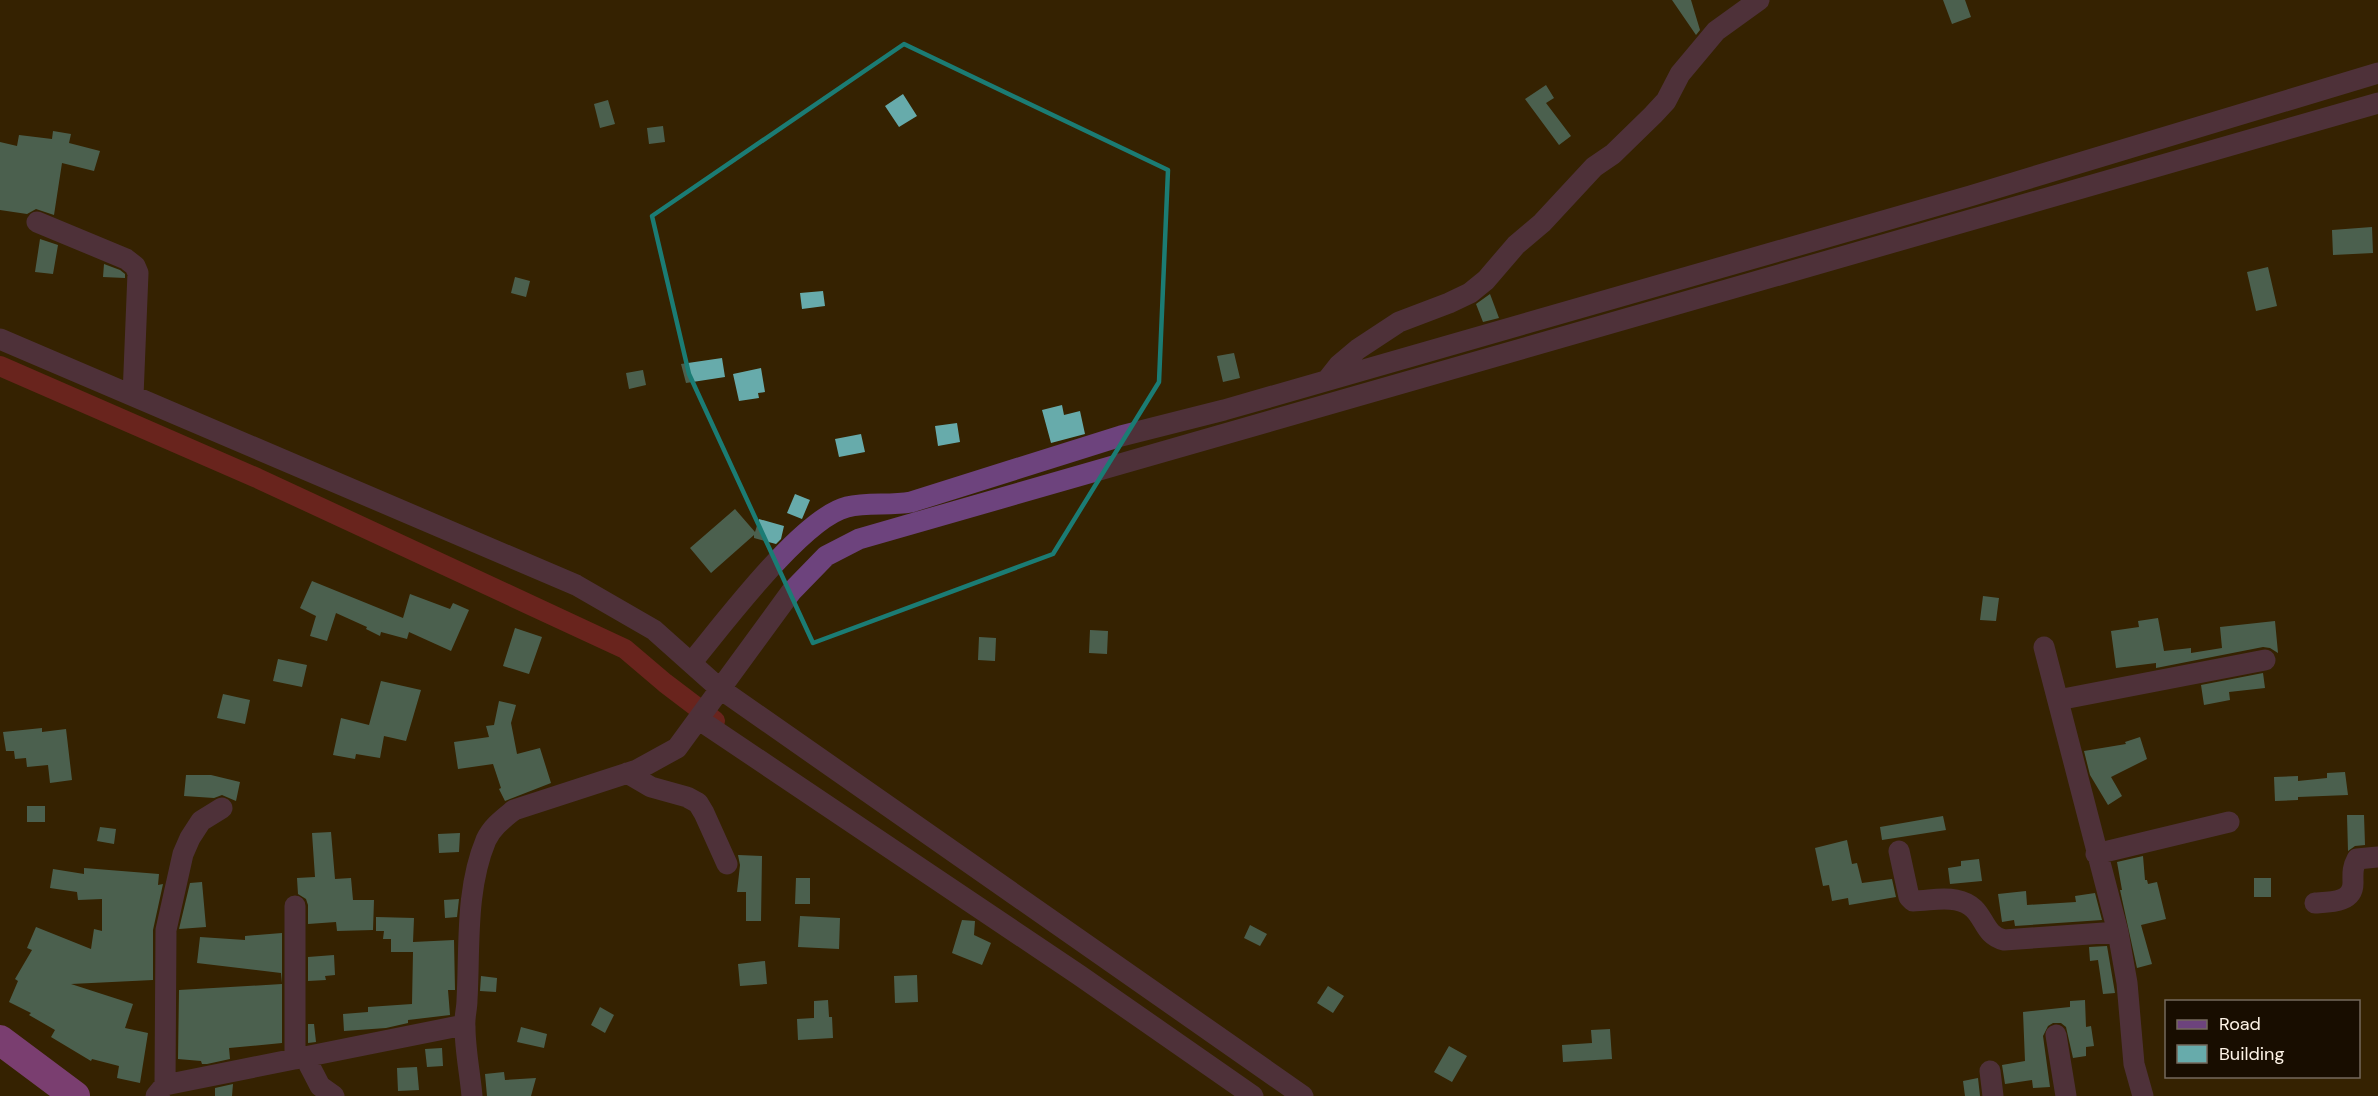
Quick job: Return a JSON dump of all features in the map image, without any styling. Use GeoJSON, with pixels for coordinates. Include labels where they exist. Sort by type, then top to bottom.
{"type":"FeatureCollection","features":[{"type":"Feature","properties":{"kind":"highway"},"geometry":{"type":"LineString","coordinates":[[0,1040],[75,1096]]}},
{"type":"Feature","properties":{"kind":"street"},"geometry":{"type":"LineString","coordinates":[[1328,379],[1339,365],[1358,349],[1399,322],[1470,293],[1486,280],[1516,245],[1542,223],[1594,167],[1613,154],[1653,116],[1666,100],[1680,74],[1716,31],[1759,0]]}},
{"type":"Feature","properties":{"kind":"street"},"geometry":{"type":"LineString","coordinates":[[691,663],[779,559],[811,528],[830,514],[846,507],[898,505],[911,502],[1121,436],[1224,410],[1971,196],[2378,72]]}},
{"type":"Feature","properties":{"kind":"street"},"geometry":{"type":"LineString","coordinates":[[472,1096],[464,1025],[470,916],[476,876],[486,840],[491,831],[514,810],[637,770],[677,748],[791,592],[826,556],[859,539],[2378,103]]}},
{"type":"Feature","properties":{"kind":"street"},"geometry":{"type":"LineString","coordinates":[[37,222],[126,259],[135,266],[138,273],[133,396]]}},
{"type":"Feature","properties":{"kind":"street"},"geometry":{"type":"LineString","coordinates":[[0,339],[576,585],[654,630],[691,663],[710,702],[1050,955],[1253,1096]]}},
{"type":"Feature","properties":{"kind":"street"},"geometry":{"type":"LineString","coordinates":[[2044,647],[2118,932],[2127,983],[2134,1064],[2143,1096]]}},
{"type":"Feature","properties":{"kind":"street"},"geometry":{"type":"LineString","coordinates":[[2058,700],[2265,660]]}},
{"type":"Feature","properties":{"kind":"street"},"geometry":{"type":"LineString","coordinates":[[710,702],[1303,1096]]}},
{"type":"Feature","properties":{"kind":"street"},"geometry":{"type":"LineString","coordinates":[[627,773],[651,787],[698,803],[727,864]]}},
{"type":"Feature","properties":{"kind":"street"},"geometry":{"type":"LineString","coordinates":[[222,808],[201,821],[190,838],[183,854],[166,930],[160,1091],[300,1058],[464,1025]]}},
{"type":"Feature","properties":{"kind":"street"},"geometry":{"type":"LineString","coordinates":[[2096,854],[2229,822]]}},
{"type":"Feature","properties":{"kind":"street"},"geometry":{"type":"LineString","coordinates":[[1899,851],[1909,897],[1913,901],[1940,898],[1958,900],[1981,915],[1988,932],[1995,938],[2004,940],[2118,932]]}},
{"type":"Feature","properties":{"kind":"street"},"geometry":{"type":"LineString","coordinates":[[2315,903],[2344,899],[2350,894],[2353,886],[2353,866],[2357,859],[2378,857]]}},
{"type":"Feature","properties":{"kind":"street"},"geometry":{"type":"LineString","coordinates":[[295,906],[300,1058],[320,1086],[334,1096]]}},
{"type":"Feature","properties":{"kind":"street"},"geometry":{"type":"LineString","coordinates":[[2056,1035],[2066,1096]]}},
{"type":"Feature","properties":{"kind":"street"},"geometry":{"type":"LineString","coordinates":[[1990,1071],[1993,1096]]}},
{"type":"Feature","properties":{"kind":"highlighted area"},"geometry":{"type":"Polygon","coordinates":[[[904,44],[1168,170],[1159,382],[1053,554],[813,643],[689,374],[652,216],[904,44]]]}},
{"type":"Feature","properties":{"kind":"building"},"geometry":{"type":"Polygon","coordinates":[[[1672,0],[1691,0],[1700,30],[1696,35],[1672,0]]]}},
{"type":"Feature","properties":{"kind":"building"},"geometry":{"type":"Polygon","coordinates":[[[1943,0],[1965,0],[1971,17],[1952,24],[1943,0]]]}},
{"type":"Feature","properties":{"kind":"building"},"geometry":{"type":"Polygon","coordinates":[[[1546,85],[1554,98],[1546,103],[1571,136],[1559,145],[1525,99],[1546,85]]]}},
{"type":"Feature","properties":{"kind":"building"},"geometry":{"type":"Polygon","coordinates":[[[903,94],[917,116],[899,127],[885,106],[903,94]]]}},
{"type":"Feature","properties":{"kind":"building"},"geometry":{"type":"Polygon","coordinates":[[[608,100],[615,124],[600,128],[594,104],[608,100]]]}},
{"type":"Feature","properties":{"kind":"building"},"geometry":{"type":"Polygon","coordinates":[[[663,126],[665,142],[649,144],[647,128],[663,126]]]}},
{"type":"Feature","properties":{"kind":"building"},"geometry":{"type":"Polygon","coordinates":[[[53,131],[71,134],[69,143],[100,151],[94,171],[62,163],[54,215],[36,209],[27,214],[0,210],[0,142],[17,146],[19,135],[52,139],[53,131]]]}},
{"type":"Feature","properties":{"kind":"building"},"geometry":{"type":"Polygon","coordinates":[[[2372,227],[2373,253],[2333,255],[2332,230],[2372,227]]]}},
{"type":"Feature","properties":{"kind":"building"},"geometry":{"type":"Polygon","coordinates":[[[40,239],[58,245],[53,274],[35,272],[40,239]]]}},
{"type":"Feature","properties":{"kind":"building"},"geometry":{"type":"Polygon","coordinates":[[[104,264],[120,270],[125,274],[125,278],[103,277],[104,264]]]}},
{"type":"Feature","properties":{"kind":"building"},"geometry":{"type":"Polygon","coordinates":[[[2268,267],[2277,306],[2256,311],[2247,272],[2268,267]]]}},
{"type":"Feature","properties":{"kind":"building"},"geometry":{"type":"Polygon","coordinates":[[[515,277],[530,281],[526,297],[511,293],[515,277]]]}},
{"type":"Feature","properties":{"kind":"building"},"geometry":{"type":"Polygon","coordinates":[[[823,291],[825,306],[802,309],[800,293],[823,291]]]}},
{"type":"Feature","properties":{"kind":"building"},"geometry":{"type":"Polygon","coordinates":[[[1490,294],[1499,318],[1483,322],[1476,304],[1490,294]]]}},
{"type":"Feature","properties":{"kind":"building"},"geometry":{"type":"Polygon","coordinates":[[[1234,353],[1240,378],[1223,382],[1217,356],[1234,353]]]}},
{"type":"Feature","properties":{"kind":"building"},"geometry":{"type":"Polygon","coordinates":[[[722,358],[725,377],[686,383],[681,364],[722,358]]]}},
{"type":"Feature","properties":{"kind":"building"},"geometry":{"type":"Polygon","coordinates":[[[761,368],[765,392],[758,393],[759,398],[739,401],[733,374],[761,368]]]}},
{"type":"Feature","properties":{"kind":"building"},"geometry":{"type":"Polygon","coordinates":[[[643,370],[646,385],[629,389],[626,373],[643,370]]]}},
{"type":"Feature","properties":{"kind":"building"},"geometry":{"type":"Polygon","coordinates":[[[1062,405],[1064,415],[1080,411],[1085,434],[1051,443],[1042,410],[1062,405]]]}},
{"type":"Feature","properties":{"kind":"building"},"geometry":{"type":"Polygon","coordinates":[[[957,423],[960,442],[938,446],[935,426],[957,423]]]}},
{"type":"Feature","properties":{"kind":"building"},"geometry":{"type":"Polygon","coordinates":[[[861,434],[865,452],[839,457],[835,439],[861,434]]]}},
{"type":"Feature","properties":{"kind":"building"},"geometry":{"type":"Polygon","coordinates":[[[795,494],[810,500],[802,519],[787,513],[795,494]]]}},
{"type":"Feature","properties":{"kind":"building"},"geometry":{"type":"Polygon","coordinates":[[[735,509],[755,532],[759,519],[784,526],[781,539],[776,544],[754,538],[754,535],[711,573],[690,548],[735,509]]]}},
{"type":"Feature","properties":{"kind":"building"},"geometry":{"type":"Polygon","coordinates":[[[312,581],[403,618],[410,594],[450,609],[453,603],[469,610],[451,651],[409,632],[407,639],[381,632],[380,636],[366,629],[367,627],[336,613],[327,641],[310,636],[316,616],[300,608],[312,581]]]}},
{"type":"Feature","properties":{"kind":"building"},"geometry":{"type":"Polygon","coordinates":[[[1983,596],[1999,598],[1996,621],[1980,620],[1983,596]]]}},
{"type":"Feature","properties":{"kind":"building"},"geometry":{"type":"Polygon","coordinates":[[[2158,618],[2164,651],[2191,648],[2191,653],[2222,648],[2220,627],[2275,621],[2278,653],[2263,647],[2156,668],[2156,663],[2116,668],[2111,631],[2139,627],[2138,621],[2158,618]]]}},
{"type":"Feature","properties":{"kind":"building"},"geometry":{"type":"Polygon","coordinates":[[[515,628],[542,637],[529,674],[503,666],[515,628]]]}},
{"type":"Feature","properties":{"kind":"building"},"geometry":{"type":"Polygon","coordinates":[[[1090,630],[1108,631],[1107,654],[1089,653],[1090,630]]]}},
{"type":"Feature","properties":{"kind":"building"},"geometry":{"type":"Polygon","coordinates":[[[979,637],[996,638],[995,661],[978,660],[979,637]]]}},
{"type":"Feature","properties":{"kind":"building"},"geometry":{"type":"Polygon","coordinates":[[[278,659],[307,665],[302,687],[273,681],[278,659]]]}},
{"type":"Feature","properties":{"kind":"building"},"geometry":{"type":"Polygon","coordinates":[[[2263,673],[2265,688],[2229,692],[2230,700],[2204,705],[2201,685],[2263,673]]]}},
{"type":"Feature","properties":{"kind":"building"},"geometry":{"type":"Polygon","coordinates":[[[381,681],[421,690],[406,741],[384,736],[380,758],[356,754],[355,759],[333,755],[341,718],[369,725],[381,681]]]}},
{"type":"Feature","properties":{"kind":"building"},"geometry":{"type":"Polygon","coordinates":[[[223,694],[250,700],[245,724],[217,718],[223,694]]]}},
{"type":"Feature","properties":{"kind":"building"},"geometry":{"type":"Polygon","coordinates":[[[499,701],[516,705],[511,723],[517,754],[540,748],[551,783],[505,801],[499,789],[501,788],[493,764],[458,769],[454,742],[489,737],[486,726],[494,725],[499,701]]]}},
{"type":"Feature","properties":{"kind":"building"},"geometry":{"type":"Polygon","coordinates":[[[42,728],[42,732],[66,729],[72,780],[50,783],[48,765],[27,767],[26,758],[15,759],[14,751],[6,751],[3,732],[42,728]]]}},
{"type":"Feature","properties":{"kind":"building"},"geometry":{"type":"Polygon","coordinates":[[[2140,737],[2147,759],[2111,777],[2122,796],[2108,805],[2090,775],[2084,751],[2126,744],[2125,742],[2140,737]]]}},
{"type":"Feature","properties":{"kind":"building"},"geometry":{"type":"Polygon","coordinates":[[[2345,772],[2348,795],[2298,797],[2298,800],[2275,801],[2274,777],[2298,776],[2298,781],[2327,778],[2327,773],[2345,772]]]}},
{"type":"Feature","properties":{"kind":"building"},"geometry":{"type":"Polygon","coordinates":[[[186,775],[211,775],[240,782],[236,801],[222,795],[214,798],[184,796],[186,775]]]}},
{"type":"Feature","properties":{"kind":"building"},"geometry":{"type":"Polygon","coordinates":[[[27,806],[45,806],[45,822],[27,822],[27,806]]]}},
{"type":"Feature","properties":{"kind":"building"},"geometry":{"type":"Polygon","coordinates":[[[2347,815],[2364,815],[2365,845],[2355,846],[2348,851],[2347,815]]]}},
{"type":"Feature","properties":{"kind":"building"},"geometry":{"type":"Polygon","coordinates":[[[1943,816],[1946,830],[1882,840],[1880,827],[1943,816]]]}},
{"type":"Feature","properties":{"kind":"building"},"geometry":{"type":"Polygon","coordinates":[[[100,827],[116,829],[114,844],[97,841],[100,827]]]}},
{"type":"Feature","properties":{"kind":"building"},"geometry":{"type":"Polygon","coordinates":[[[331,832],[335,879],[351,878],[353,900],[374,900],[373,930],[337,931],[336,922],[308,924],[308,905],[306,899],[298,894],[297,878],[315,877],[312,833],[331,832]]]}},
{"type":"Feature","properties":{"kind":"building"},"geometry":{"type":"Polygon","coordinates":[[[460,833],[459,852],[439,853],[438,834],[460,833]]]}},
{"type":"Feature","properties":{"kind":"building"},"geometry":{"type":"Polygon","coordinates":[[[1847,840],[1852,864],[1857,863],[1862,883],[1892,879],[1896,897],[1849,905],[1848,898],[1832,901],[1829,885],[1823,886],[1815,848],[1847,840]]]}},
{"type":"Feature","properties":{"kind":"building"},"geometry":{"type":"Polygon","coordinates":[[[738,855],[762,856],[761,921],[746,921],[746,892],[737,892],[740,865],[738,855]]]}},
{"type":"Feature","properties":{"kind":"building"},"geometry":{"type":"Polygon","coordinates":[[[2143,856],[2145,880],[2148,884],[2157,882],[2166,919],[2141,925],[2152,964],[2137,968],[2120,890],[2122,890],[2117,862],[2143,856]]]}},
{"type":"Feature","properties":{"kind":"building"},"geometry":{"type":"Polygon","coordinates":[[[1979,859],[1982,881],[1950,884],[1948,868],[1961,866],[1961,861],[1979,859]]]}},
{"type":"Feature","properties":{"kind":"building"},"geometry":{"type":"Polygon","coordinates":[[[84,868],[159,874],[158,885],[163,884],[153,930],[153,980],[71,984],[133,1004],[125,1028],[148,1033],[140,1083],[117,1078],[119,1066],[92,1059],[91,1061],[51,1037],[55,1030],[29,1015],[31,1013],[9,1002],[18,981],[15,979],[32,950],[27,948],[36,927],[91,949],[94,929],[102,931],[102,899],[78,900],[77,892],[50,888],[53,869],[84,874],[84,868]]]}},
{"type":"Feature","properties":{"kind":"building"},"geometry":{"type":"Polygon","coordinates":[[[796,878],[810,878],[810,904],[795,904],[796,878]]]}},
{"type":"Feature","properties":{"kind":"building"},"geometry":{"type":"Polygon","coordinates":[[[2254,878],[2271,878],[2271,897],[2254,897],[2254,878]]]}},
{"type":"Feature","properties":{"kind":"building"},"geometry":{"type":"Polygon","coordinates":[[[202,882],[206,927],[179,929],[190,883],[202,882]]]}},
{"type":"Feature","properties":{"kind":"building"},"geometry":{"type":"Polygon","coordinates":[[[2026,891],[2027,905],[2076,902],[2075,896],[2095,893],[2102,920],[2015,926],[2014,920],[2002,922],[1998,894],[2026,891]]]}},
{"type":"Feature","properties":{"kind":"building"},"geometry":{"type":"Polygon","coordinates":[[[459,899],[457,917],[445,918],[444,900],[459,899]]]}},
{"type":"Feature","properties":{"kind":"building"},"geometry":{"type":"Polygon","coordinates":[[[800,916],[840,918],[839,949],[798,947],[800,916]]]}},
{"type":"Feature","properties":{"kind":"building"},"geometry":{"type":"Polygon","coordinates":[[[376,917],[414,918],[413,942],[454,940],[455,990],[448,990],[450,1015],[408,1020],[408,1023],[386,1028],[344,1031],[343,1014],[368,1012],[368,1007],[412,1004],[413,952],[391,952],[391,939],[383,939],[384,931],[376,931],[376,917]]]}},
{"type":"Feature","properties":{"kind":"building"},"geometry":{"type":"Polygon","coordinates":[[[962,920],[975,921],[974,935],[991,943],[982,965],[952,953],[962,920]]]}},
{"type":"Feature","properties":{"kind":"building"},"geometry":{"type":"Polygon","coordinates":[[[1250,925],[1267,934],[1260,946],[1244,938],[1250,925]]]}},
{"type":"Feature","properties":{"kind":"building"},"geometry":{"type":"Polygon","coordinates":[[[282,933],[282,983],[281,973],[197,963],[200,937],[245,940],[245,936],[282,933]]]}},
{"type":"Feature","properties":{"kind":"building"},"geometry":{"type":"Polygon","coordinates":[[[2107,946],[2115,993],[2103,994],[2098,960],[2090,961],[2089,947],[2107,946]]]}},
{"type":"Feature","properties":{"kind":"building"},"geometry":{"type":"Polygon","coordinates":[[[334,955],[335,975],[325,976],[326,980],[308,981],[308,957],[334,955]]]}},
{"type":"Feature","properties":{"kind":"building"},"geometry":{"type":"Polygon","coordinates":[[[765,961],[767,984],[740,986],[738,964],[765,961]]]}},
{"type":"Feature","properties":{"kind":"building"},"geometry":{"type":"Polygon","coordinates":[[[917,975],[918,1002],[895,1003],[894,976],[917,975]]]}},
{"type":"Feature","properties":{"kind":"building"},"geometry":{"type":"Polygon","coordinates":[[[481,976],[497,978],[496,992],[480,991],[481,976]]]}},
{"type":"Feature","properties":{"kind":"building"},"geometry":{"type":"Polygon","coordinates":[[[282,984],[282,1043],[229,1048],[230,1059],[207,1064],[202,1064],[201,1061],[178,1059],[179,990],[282,984]]]}},
{"type":"Feature","properties":{"kind":"building"},"geometry":{"type":"Polygon","coordinates":[[[1328,986],[1344,996],[1333,1013],[1317,1003],[1328,986]]]}},
{"type":"Feature","properties":{"kind":"building"},"geometry":{"type":"Polygon","coordinates":[[[828,1000],[833,1038],[798,1040],[797,1019],[814,1018],[814,1001],[828,1000]]]}},
{"type":"Feature","properties":{"kind":"building"},"geometry":{"type":"Polygon","coordinates":[[[2085,1000],[2086,1027],[2091,1026],[2094,1046],[2086,1047],[2086,1056],[2073,1058],[2066,1027],[2061,1023],[2053,1023],[2048,1026],[2043,1036],[2050,1087],[2033,1088],[2032,1080],[2005,1084],[2002,1065],[2025,1061],[2023,1012],[2070,1007],[2070,1001],[2085,1000]]]}},
{"type":"Feature","properties":{"kind":"building"},"geometry":{"type":"Polygon","coordinates":[[[600,1007],[614,1015],[605,1033],[591,1025],[600,1007]]]}},
{"type":"Feature","properties":{"kind":"building"},"geometry":{"type":"Polygon","coordinates":[[[308,1024],[314,1024],[316,1042],[308,1043],[308,1024]]]}},
{"type":"Feature","properties":{"kind":"building"},"geometry":{"type":"Polygon","coordinates":[[[521,1027],[547,1034],[544,1048],[517,1042],[521,1027]]]}},
{"type":"Feature","properties":{"kind":"building"},"geometry":{"type":"Polygon","coordinates":[[[1610,1029],[1612,1059],[1563,1062],[1562,1045],[1592,1043],[1591,1030],[1610,1029]]]}},
{"type":"Feature","properties":{"kind":"building"},"geometry":{"type":"Polygon","coordinates":[[[1449,1046],[1467,1056],[1452,1082],[1434,1072],[1449,1046]]]}},
{"type":"Feature","properties":{"kind":"building"},"geometry":{"type":"Polygon","coordinates":[[[442,1048],[443,1066],[427,1067],[425,1049],[442,1048]]]}},
{"type":"Feature","properties":{"kind":"building"},"geometry":{"type":"Polygon","coordinates":[[[417,1067],[419,1090],[398,1091],[397,1068],[417,1067]]]}},
{"type":"Feature","properties":{"kind":"building"},"geometry":{"type":"Polygon","coordinates":[[[504,1072],[505,1080],[536,1078],[531,1096],[487,1096],[485,1074],[504,1072]]]}},
{"type":"Feature","properties":{"kind":"building"},"geometry":{"type":"Polygon","coordinates":[[[1978,1078],[1980,1096],[1965,1096],[1963,1081],[1978,1078]]]}},
{"type":"Feature","properties":{"kind":"building"},"geometry":{"type":"Polygon","coordinates":[[[233,1084],[232,1096],[215,1096],[215,1088],[233,1084]]]}},
{"type":"Feature","properties":{"kind":"waterway"},"geometry":{"type":"LineString","coordinates":[[0,366],[257,478],[625,649],[715,721]]}}]}
